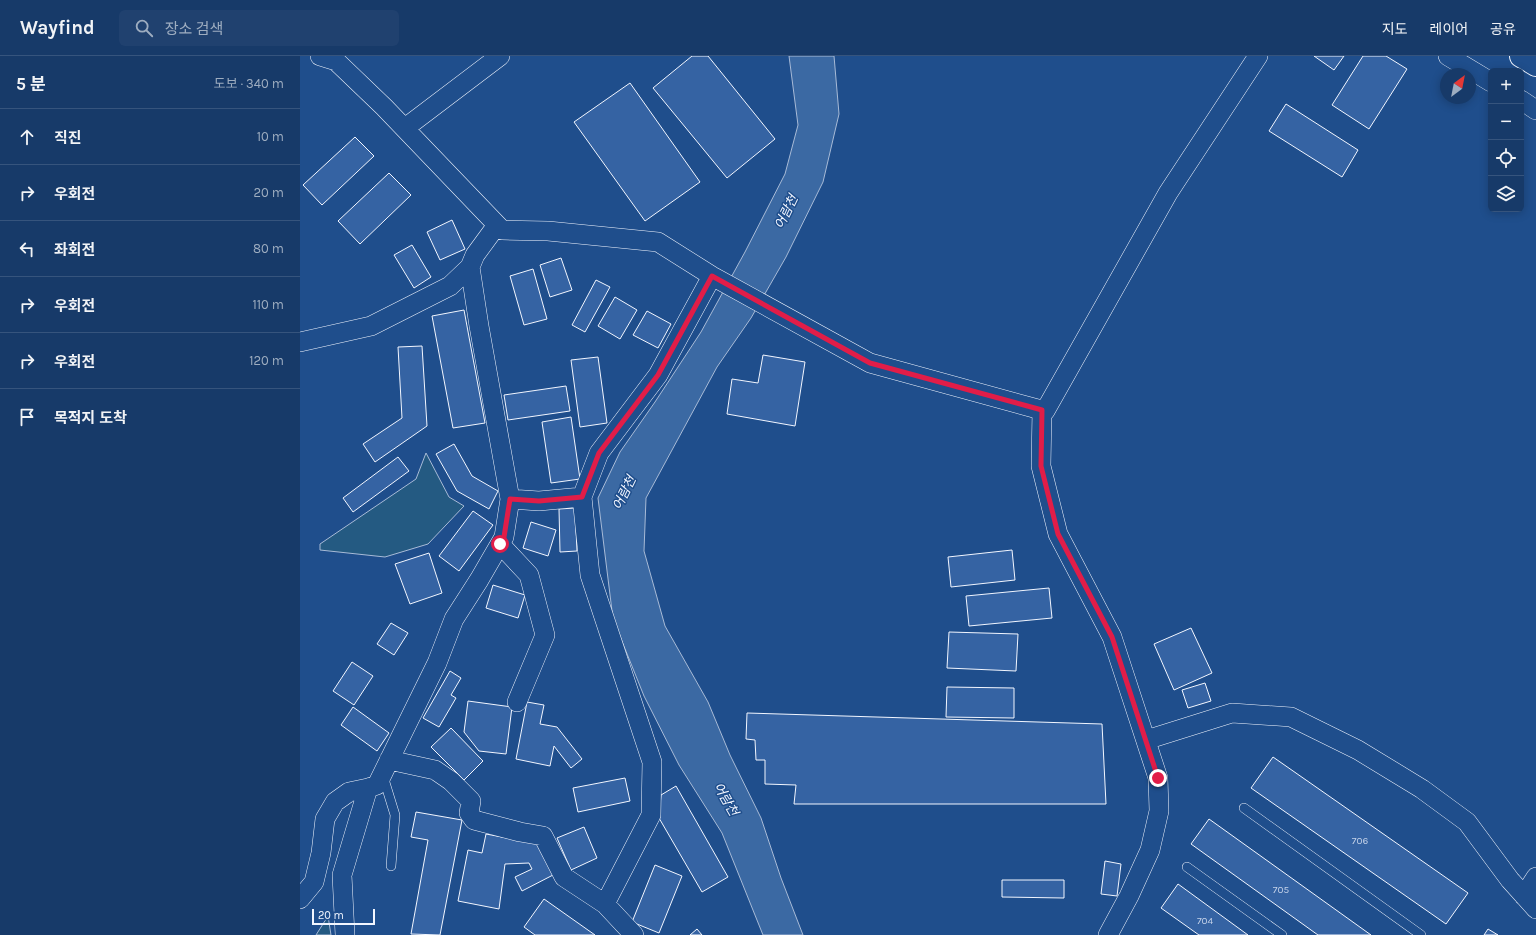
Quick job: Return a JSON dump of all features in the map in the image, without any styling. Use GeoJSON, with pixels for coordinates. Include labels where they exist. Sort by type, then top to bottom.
{"type":"FeatureCollection","features":[{"type":"Feature","properties":{"kind":"main road"},"geometry":{"type":"LineString","coordinates":[[1521,56],[1536,65]]}},
{"type":"Feature","properties":{"kind":"street"},"geometry":{"type":"LineString","coordinates":[[320,56],[336,61],[405,128],[502,230],[548,231],[658,242],[712,276],[870,363],[1045,411],[1168,193],[1258,56]]}},
{"type":"Feature","properties":{"kind":"street"},"geometry":{"type":"LineString","coordinates":[[405,128],[500,56]]}},
{"type":"Feature","properties":{"kind":"street"},"geometry":{"type":"LineString","coordinates":[[1448,56],[1488,80]]}},
{"type":"Feature","properties":{"kind":"street"},"geometry":{"type":"LineString","coordinates":[[1524,102],[1536,110]]}},
{"type":"Feature","properties":{"kind":"street"},"geometry":{"type":"LineString","coordinates":[[300,342],[371,326],[450,286],[470,267],[475,255],[497,225]]}},
{"type":"Feature","properties":{"kind":"street"},"geometry":{"type":"LineString","coordinates":[[300,899],[314,882],[321,853],[325,819],[331,808],[335,802],[348,792],[377,785],[438,663],[454,619],[504,537],[510,499],[470,267]]}},
{"type":"Feature","properties":{"kind":"street"},"geometry":{"type":"LineString","coordinates":[[605,904],[651,815],[652,762],[590,575],[582,497],[599,453],[658,375],[712,276]]}},
{"type":"Feature","properties":{"kind":"street"},"geometry":{"type":"LineString","coordinates":[[1042,410],[1041,466],[1058,534],[1112,637],[1158,778],[1159,811],[1150,850],[1129,896],[1108,935]]}},
{"type":"Feature","properties":{"kind":"street"},"geometry":{"type":"LineString","coordinates":[[510,499],[539,501],[582,497]]}},
{"type":"Feature","properties":{"kind":"street"},"geometry":{"type":"LineString","coordinates":[[500,544],[529,575],[545,635],[516,702]]}},
{"type":"Feature","properties":{"kind":"street"},"geometry":{"type":"LineString","coordinates":[[1146,740],[1232,713],[1291,717],[1358,750],[1422,789],[1467,822],[1510,880],[1530,902]]}},
{"type":"Feature","properties":{"kind":"street"},"geometry":{"type":"LineString","coordinates":[[386,767],[435,770],[452,781],[471,801],[469,813],[474,820],[520,832],[543,836],[564,877],[605,904],[634,935]]}},
{"type":"Feature","properties":{"kind":"street"},"geometry":{"type":"LineString","coordinates":[[345,935],[342,875],[368,788]]}},
{"type":"Feature","properties":{"kind":"street"},"geometry":{"type":"LineString","coordinates":[[1530,902],[1536,878]]}},
{"type":"Feature","properties":{"kind":"lane"},"geometry":{"type":"LineString","coordinates":[[386,767],[395,815],[391,866]]}},
{"type":"Feature","properties":{"kind":"lane"},"geometry":{"type":"LineString","coordinates":[[1244,808],[1421,935]]}},
{"type":"Feature","properties":{"kind":"lane"},"geometry":{"type":"LineString","coordinates":[[1187,867],[1282,935]]}},
{"type":"Feature","properties":{"kind":"shaded area"},"geometry":{"type":"Polygon","coordinates":[[[426,453],[449,497],[464,506],[428,544],[385,557],[320,550],[320,544],[416,479],[426,453]]]}},
{"type":"Feature","properties":{"kind":"shaded area"},"geometry":{"type":"Polygon","coordinates":[[[328,916],[331,935],[316,935],[328,916]]]}},
{"type":"Feature","properties":{"kind":"water","name":"어람천"},"geometry":{"type":"Polygon","coordinates":[[[789,56],[834,56],[839,114],[823,182],[786,257],[751,318],[717,367],[646,498],[644,551],[665,626],[708,702],[730,755],[761,818],[781,878],[803,935],[763,935],[722,833],[679,765],[644,696],[613,619],[598,498],[620,452],[701,332],[745,252],[785,174],[798,125],[789,56]]]}},
{"type":"Feature","properties":{"kind":"building"},"geometry":{"type":"Polygon","coordinates":[[[692,56],[708,56],[775,139],[727,178],[653,88],[692,56]]]}},
{"type":"Feature","properties":{"kind":"building"},"geometry":{"type":"Polygon","coordinates":[[[1314,56],[1344,56],[1334,70],[1314,56]]]}},
{"type":"Feature","properties":{"kind":"building"},"geometry":{"type":"Polygon","coordinates":[[[1363,56],[1386,56],[1407,69],[1369,129],[1332,105],[1363,56]]]}},
{"type":"Feature","properties":{"kind":"building"},"geometry":{"type":"Polygon","coordinates":[[[630,83],[700,182],[645,221],[574,122],[630,83]]]}},
{"type":"Feature","properties":{"kind":"building"},"geometry":{"type":"Polygon","coordinates":[[[1286,104],[1358,150],[1342,177],[1269,131],[1286,104]]]}},
{"type":"Feature","properties":{"kind":"building"},"geometry":{"type":"Polygon","coordinates":[[[355,137],[374,156],[322,205],[303,185],[355,137]]]}},
{"type":"Feature","properties":{"kind":"building"},"geometry":{"type":"Polygon","coordinates":[[[389,173],[411,195],[360,244],[338,221],[389,173]]]}},
{"type":"Feature","properties":{"kind":"building"},"geometry":{"type":"Polygon","coordinates":[[[452,220],[465,249],[440,260],[427,232],[452,220]]]}},
{"type":"Feature","properties":{"kind":"building"},"geometry":{"type":"Polygon","coordinates":[[[412,245],[431,277],[414,288],[394,255],[412,245]]]}},
{"type":"Feature","properties":{"kind":"building"},"geometry":{"type":"Polygon","coordinates":[[[561,258],[572,290],[550,297],[540,265],[561,258]]]}},
{"type":"Feature","properties":{"kind":"building"},"geometry":{"type":"Polygon","coordinates":[[[533,269],[547,319],[524,325],[510,276],[533,269]]]}},
{"type":"Feature","properties":{"kind":"building"},"geometry":{"type":"Polygon","coordinates":[[[596,280],[610,287],[585,332],[572,325],[596,280]]]}},
{"type":"Feature","properties":{"kind":"building"},"geometry":{"type":"Polygon","coordinates":[[[615,297],[637,310],[620,339],[598,326],[615,297]]]}},
{"type":"Feature","properties":{"kind":"building"},"geometry":{"type":"Polygon","coordinates":[[[464,310],[485,423],[453,428],[432,316],[464,310]]]}},
{"type":"Feature","properties":{"kind":"building"},"geometry":{"type":"Polygon","coordinates":[[[647,311],[671,324],[658,348],[633,335],[647,311]]]}},
{"type":"Feature","properties":{"kind":"building"},"geometry":{"type":"Polygon","coordinates":[[[422,346],[427,426],[375,462],[363,444],[402,418],[398,347],[422,346]]]}},
{"type":"Feature","properties":{"kind":"building"},"geometry":{"type":"Polygon","coordinates":[[[763,355],[805,362],[795,426],[727,414],[732,379],[758,383],[763,355]]]}},
{"type":"Feature","properties":{"kind":"building"},"geometry":{"type":"Polygon","coordinates":[[[598,357],[607,423],[580,427],[571,360],[598,357]]]}},
{"type":"Feature","properties":{"kind":"building"},"geometry":{"type":"Polygon","coordinates":[[[566,386],[570,411],[508,420],[504,395],[566,386]]]}},
{"type":"Feature","properties":{"kind":"building"},"geometry":{"type":"Polygon","coordinates":[[[571,417],[580,479],[551,483],[542,422],[571,417]]]}},
{"type":"Feature","properties":{"kind":"building"},"geometry":{"type":"Polygon","coordinates":[[[454,444],[472,476],[498,491],[489,509],[457,491],[436,454],[454,444]]]}},
{"type":"Feature","properties":{"kind":"building"},"geometry":{"type":"Polygon","coordinates":[[[398,457],[409,471],[353,512],[343,498],[398,457]]]}},
{"type":"Feature","properties":{"kind":"building"},"geometry":{"type":"Polygon","coordinates":[[[575,508],[577,551],[560,552],[559,509],[575,508]]]}},
{"type":"Feature","properties":{"kind":"building"},"geometry":{"type":"Polygon","coordinates":[[[473,511],[493,525],[459,571],[439,556],[473,511]]]}},
{"type":"Feature","properties":{"kind":"building"},"geometry":{"type":"Polygon","coordinates":[[[531,522],[556,530],[548,556],[523,548],[531,522]]]}},
{"type":"Feature","properties":{"kind":"building"},"geometry":{"type":"Polygon","coordinates":[[[1012,550],[1015,580],[951,587],[948,557],[1012,550]]]}},
{"type":"Feature","properties":{"kind":"building"},"geometry":{"type":"Polygon","coordinates":[[[429,553],[442,593],[410,604],[395,564],[429,553]]]}},
{"type":"Feature","properties":{"kind":"building"},"geometry":{"type":"Polygon","coordinates":[[[493,585],[525,595],[518,618],[486,608],[493,585]]]}},
{"type":"Feature","properties":{"kind":"building"},"geometry":{"type":"Polygon","coordinates":[[[1049,588],[1052,618],[969,626],[966,596],[1049,588]]]}},
{"type":"Feature","properties":{"kind":"building"},"geometry":{"type":"Polygon","coordinates":[[[391,623],[408,633],[394,655],[377,644],[391,623]]]}},
{"type":"Feature","properties":{"kind":"building"},"geometry":{"type":"Polygon","coordinates":[[[1191,628],[1212,673],[1174,690],[1154,644],[1191,628]]]}},
{"type":"Feature","properties":{"kind":"building"},"geometry":{"type":"Polygon","coordinates":[[[949,632],[1018,634],[1016,671],[947,668],[949,632]]]}},
{"type":"Feature","properties":{"kind":"building"},"geometry":{"type":"Polygon","coordinates":[[[352,662],[373,676],[354,705],[333,691],[352,662]]]}},
{"type":"Feature","properties":{"kind":"building"},"geometry":{"type":"Polygon","coordinates":[[[450,671],[461,678],[451,695],[456,698],[439,727],[423,718],[450,671]]]}},
{"type":"Feature","properties":{"kind":"building"},"geometry":{"type":"Polygon","coordinates":[[[1205,683],[1211,701],[1188,708],[1182,690],[1205,683]]]}},
{"type":"Feature","properties":{"kind":"building"},"geometry":{"type":"Polygon","coordinates":[[[947,687],[1014,688],[1014,718],[946,717],[947,687]]]}},
{"type":"Feature","properties":{"kind":"building"},"geometry":{"type":"Polygon","coordinates":[[[468,701],[512,707],[506,754],[479,751],[464,732],[468,701]]]}},
{"type":"Feature","properties":{"kind":"building"},"geometry":{"type":"Polygon","coordinates":[[[527,702],[544,705],[540,724],[557,727],[582,759],[571,768],[554,746],[550,766],[516,759],[527,702]]]}},
{"type":"Feature","properties":{"kind":"building"},"geometry":{"type":"Polygon","coordinates":[[[353,707],[389,733],[377,751],[341,725],[353,707]]]}},
{"type":"Feature","properties":{"kind":"building"},"geometry":{"type":"Polygon","coordinates":[[[747,713],[1102,724],[1106,804],[794,804],[796,785],[765,784],[765,760],[756,760],[755,740],[746,739],[747,713]]]}},
{"type":"Feature","properties":{"kind":"building"},"geometry":{"type":"Polygon","coordinates":[[[451,728],[483,761],[464,780],[431,747],[451,728]]]}},
{"type":"Feature","properties":{"kind":"building"},"geometry":{"type":"Polygon","coordinates":[[[1273,757],[1468,893],[1446,924],[1251,788],[1273,757]]]}},
{"type":"Feature","properties":{"kind":"building"},"geometry":{"type":"Polygon","coordinates":[[[625,778],[630,801],[578,812],[573,788],[625,778]]]}},
{"type":"Feature","properties":{"kind":"building"},"geometry":{"type":"Polygon","coordinates":[[[676,786],[728,877],[702,892],[659,818],[661,795],[676,786]]]}},
{"type":"Feature","properties":{"kind":"building"},"geometry":{"type":"Polygon","coordinates":[[[416,812],[462,820],[440,935],[411,934],[428,840],[411,837],[416,812]]]}},
{"type":"Feature","properties":{"kind":"building"},"geometry":{"type":"Polygon","coordinates":[[[1209,819],[1371,935],[1318,935],[1191,844],[1209,819]]]}},
{"type":"Feature","properties":{"kind":"building"},"geometry":{"type":"Polygon","coordinates":[[[584,827],[597,858],[571,870],[557,838],[584,827]]]}},
{"type":"Feature","properties":{"kind":"building"},"geometry":{"type":"Polygon","coordinates":[[[486,834],[539,844],[553,875],[522,891],[515,877],[532,869],[529,863],[505,864],[499,909],[458,901],[468,850],[482,853],[486,834]]]}},
{"type":"Feature","properties":{"kind":"building"},"geometry":{"type":"Polygon","coordinates":[[[1105,861],[1121,864],[1117,896],[1101,894],[1105,861]]]}},
{"type":"Feature","properties":{"kind":"building"},"geometry":{"type":"Polygon","coordinates":[[[655,865],[682,876],[659,933],[632,922],[655,865]]]}},
{"type":"Feature","properties":{"kind":"building"},"geometry":{"type":"Polygon","coordinates":[[[1002,880],[1064,880],[1064,898],[1002,897],[1002,880]]]}},
{"type":"Feature","properties":{"kind":"building"},"geometry":{"type":"Polygon","coordinates":[[[1178,884],[1248,935],[1199,935],[1161,908],[1178,884]]]}},
{"type":"Feature","properties":{"kind":"building"},"geometry":{"type":"Polygon","coordinates":[[[544,899],[595,935],[535,935],[524,927],[544,899]]]}},
{"type":"Feature","properties":{"kind":"building"},"geometry":{"type":"Polygon","coordinates":[[[697,929],[702,935],[690,935],[697,929]]]}},
{"type":"Feature","properties":{"kind":"building"},"geometry":{"type":"Polygon","coordinates":[[[1488,929],[1498,935],[1484,935],[1488,929]]]}},
{"type":"Feature","properties":{"kind":"route"},"geometry":{"type":"LineString","coordinates":[[500,544],[504,537],[510,499],[539,501],[582,497],[599,453],[658,375],[712,276],[870,363],[1042,410],[1041,466],[1058,534],[1112,637],[1158,778]]}}]}
